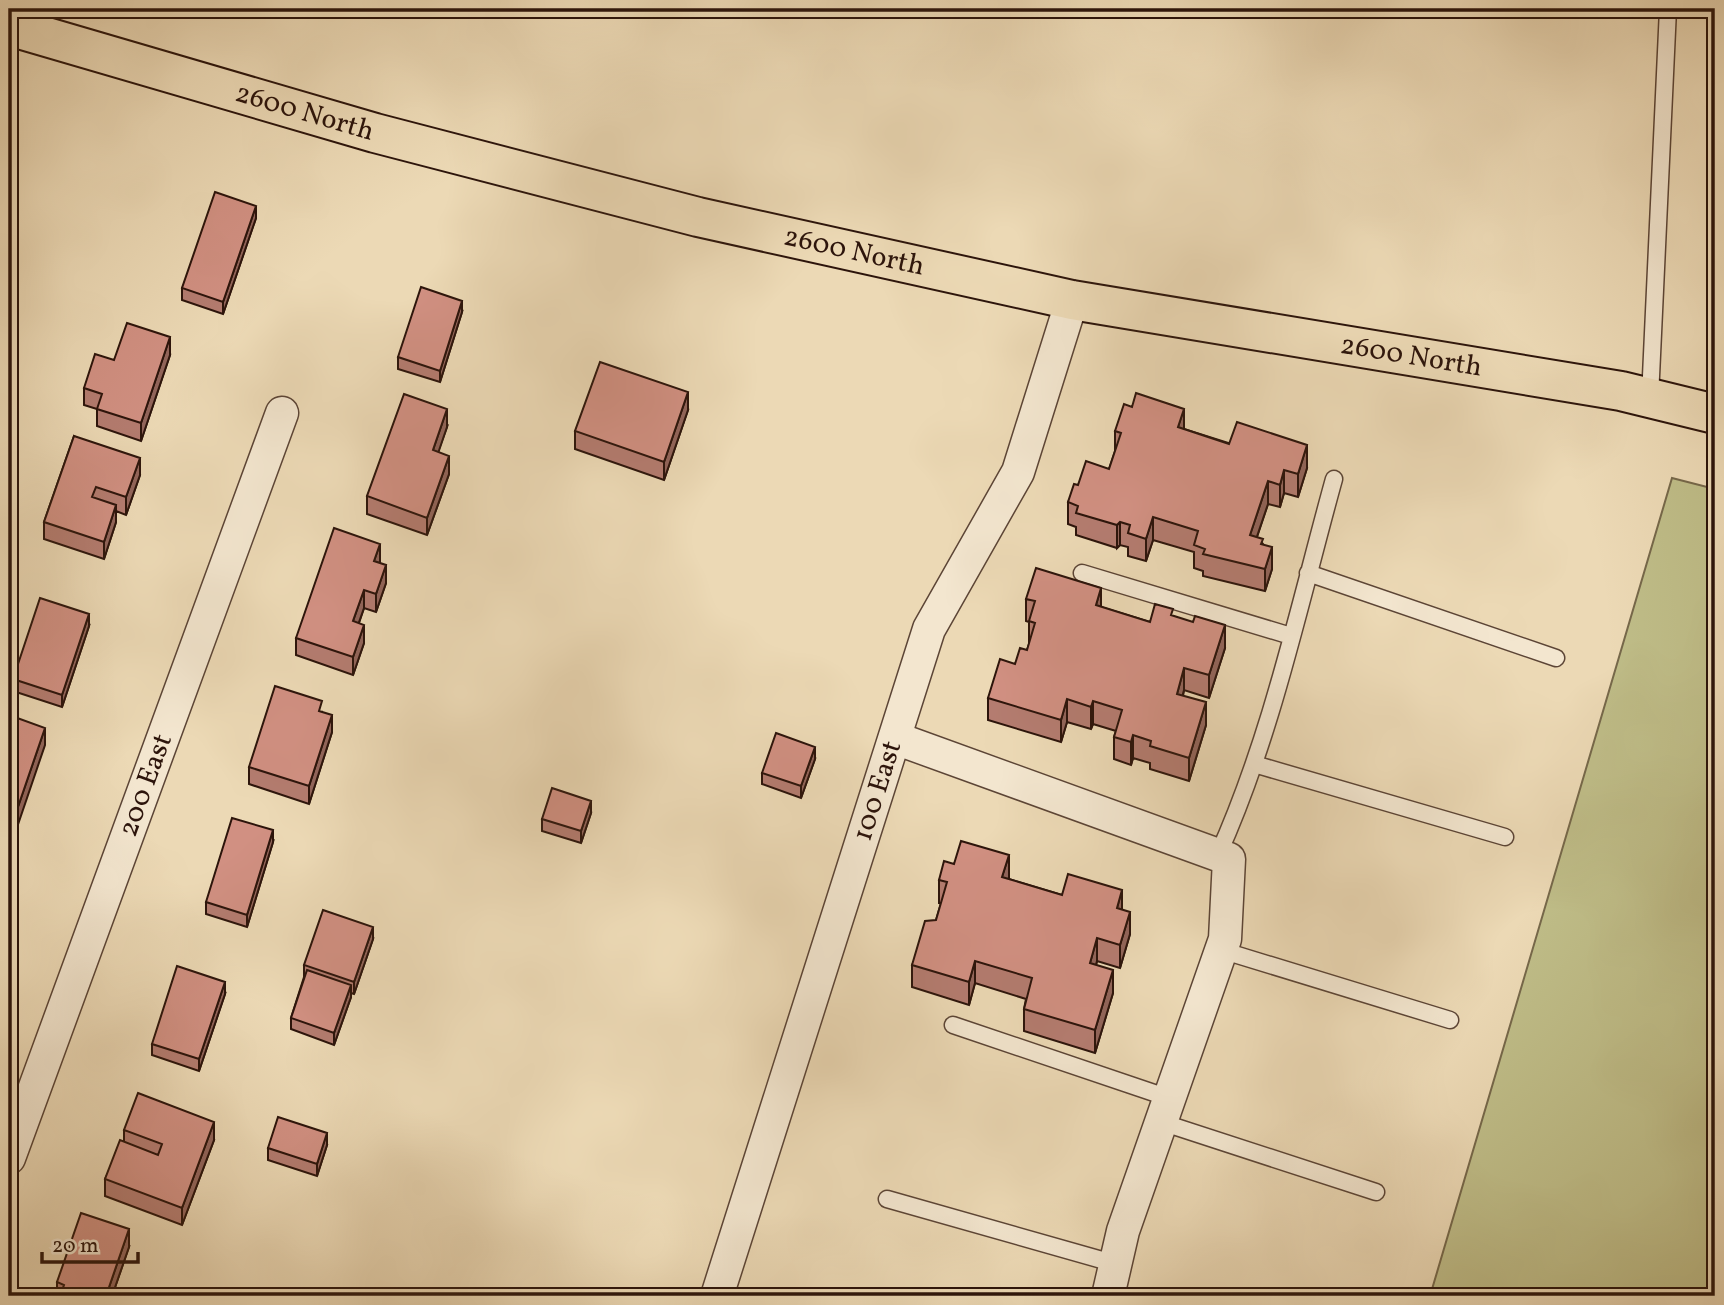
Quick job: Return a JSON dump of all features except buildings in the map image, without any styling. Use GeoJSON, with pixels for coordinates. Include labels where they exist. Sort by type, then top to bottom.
{"type":"FeatureCollection","features":[{"type":"Feature","properties":{"kind":"main road","name":"2600 North"},"geometry":{"type":"LineString","coordinates":[[9,26],[375,133],[698,217],[1072,300],[1650,398],[1715,414]]}},
{"type":"Feature","properties":{"kind":"street","name":"100 East"},"geometry":{"type":"LineString","coordinates":[[717,1296],[929,629],[1018,472],[1072,300]]}},
{"type":"Feature","properties":{"kind":"street","name":"200 East"},"geometry":{"type":"LineString","coordinates":[[9,1158],[282,413]]}},
{"type":"Feature","properties":{"kind":"street"},"geometry":{"type":"LineString","coordinates":[[895,738],[1229,859],[1225,939],[1123,1230],[1108,1296]]}},
{"type":"Feature","properties":{"kind":"lane"},"geometry":{"type":"LineString","coordinates":[[1650,398],[1668,9]]}},
{"type":"Feature","properties":{"kind":"lane"},"geometry":{"type":"LineString","coordinates":[[1218,855],[1244,797],[1254,765],[1334,479]]}},
{"type":"Feature","properties":{"kind":"lane"},"geometry":{"type":"LineString","coordinates":[[1082,573],[1292,636]]}},
{"type":"Feature","properties":{"kind":"lane"},"geometry":{"type":"LineString","coordinates":[[1308,573],[1556,658]]}},
{"type":"Feature","properties":{"kind":"lane"},"geometry":{"type":"LineString","coordinates":[[1254,765],[1505,837]]}},
{"type":"Feature","properties":{"kind":"lane"},"geometry":{"type":"LineString","coordinates":[[1221,950],[1450,1020]]}},
{"type":"Feature","properties":{"kind":"lane"},"geometry":{"type":"LineString","coordinates":[[953,1025],[1376,1192]]}},
{"type":"Feature","properties":{"kind":"lane"},"geometry":{"type":"LineString","coordinates":[[887,1199],[1116,1264]]}},
{"type":"Feature","properties":{"kind":"shaded area"},"geometry":{"type":"Polygon","coordinates":[[[1672,478],[1715,489],[1715,1296],[1430,1296],[1672,478]]]}}]}
